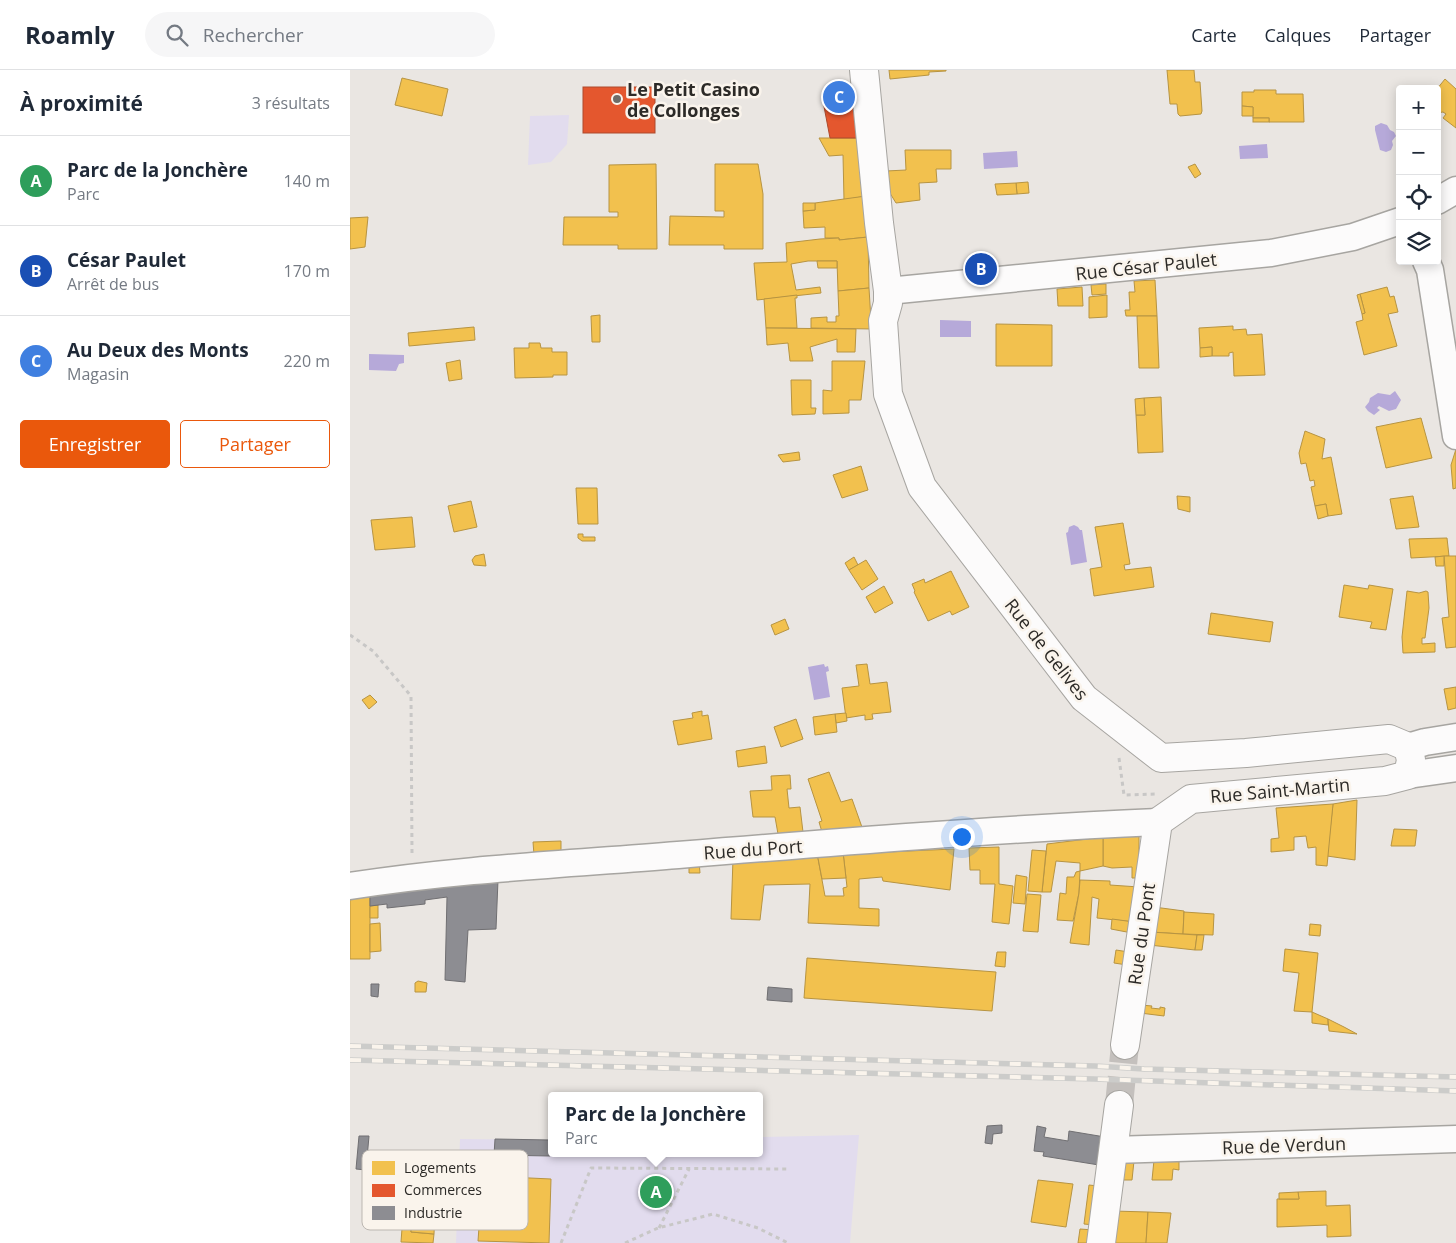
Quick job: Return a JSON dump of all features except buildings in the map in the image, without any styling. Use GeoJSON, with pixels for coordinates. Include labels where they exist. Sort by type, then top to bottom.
{"type":"FeatureCollection","features":[{"type":"Feature","properties":{"kind":"street","name":"Rue de Gelives"},"geometry":{"type":"LineString","coordinates":[[864,70],[879,223],[888,291],[888,303],[884,321],[888,394],[922,487],[1084,698],[1161,758],[1246,753],[1389,739],[1408,747]]}},
{"type":"Feature","properties":{"kind":"street"},"geometry":{"type":"LineString","coordinates":[[1441,199],[1456,190]]}},
{"type":"Feature","properties":{"kind":"street","name":"Rue César Paulet"},"geometry":{"type":"LineString","coordinates":[[888,291],[1271,253],[1352,237],[1396,222]]}},
{"type":"Feature","properties":{"kind":"street"},"geometry":{"type":"LineString","coordinates":[[1428,265],[1456,436]]}},
{"type":"Feature","properties":{"kind":"street"},"geometry":{"type":"LineString","coordinates":[[1408,775],[1411,760],[1408,747],[1456,737]]}},
{"type":"Feature","properties":{"kind":"street","name":"Rue Saint-Martin"},"geometry":{"type":"LineString","coordinates":[[1158,822],[1191,799],[1385,781],[1408,775],[1456,768]]}},
{"type":"Feature","properties":{"kind":"street","name":"Rue du Port"},"geometry":{"type":"LineString","coordinates":[[350,886],[412,876],[1029,828],[1158,822]]}},
{"type":"Feature","properties":{"kind":"street","name":"Rue du Pont"},"geometry":{"type":"LineString","coordinates":[[1125,1045],[1158,822]]}},
{"type":"Feature","properties":{"kind":"street"},"geometry":{"type":"LineString","coordinates":[[1101,1243],[1119,1105]]}},
{"type":"Feature","properties":{"kind":"street","name":"Rue de Verdun"},"geometry":{"type":"LineString","coordinates":[[1113,1150],[1456,1139]]}},
{"type":"Feature","properties":{"kind":"path"},"geometry":{"type":"LineString","coordinates":[[350,635],[372,651],[411,696],[412,876]]}},
{"type":"Feature","properties":{"kind":"path"},"geometry":{"type":"LineString","coordinates":[[1115,722],[1124,795],[1155,794]]}},
{"type":"Feature","properties":{"kind":"path"},"geometry":{"type":"LineString","coordinates":[[561,1243],[591,1168],[788,1169]]}},
{"type":"Feature","properties":{"kind":"path"},"geometry":{"type":"LineString","coordinates":[[658,1228],[689,1168]]}},
{"type":"Feature","properties":{"kind":"path"},"geometry":{"type":"LineString","coordinates":[[625,1243],[658,1228],[713,1214],[758,1228],[788,1243]]}},
{"type":"Feature","properties":{"kind":"shaded area"},"geometry":{"type":"Polygon","coordinates":[[[569,115],[567,144],[551,162],[528,165],[530,116],[569,115]]]}},
{"type":"Feature","properties":{"kind":"shaded area"},"geometry":{"type":"Polygon","coordinates":[[[1381,123],[1387,125],[1394,132],[1396,136],[1392,141],[1391,150],[1386,152],[1380,150],[1375,126],[1381,123]]]}},
{"type":"Feature","properties":{"kind":"shaded area"},"geometry":{"type":"Polygon","coordinates":[[[1267,144],[1268,158],[1240,159],[1239,146],[1267,144]]]}},
{"type":"Feature","properties":{"kind":"shaded area"},"geometry":{"type":"Polygon","coordinates":[[[1017,151],[1018,167],[984,169],[983,153],[1017,151]]]}},
{"type":"Feature","properties":{"kind":"shaded area"},"geometry":{"type":"Polygon","coordinates":[[[940,320],[971,321],[971,337],[940,337],[940,320]]]}},
{"type":"Feature","properties":{"kind":"shaded area"},"geometry":{"type":"Polygon","coordinates":[[[369,354],[404,355],[404,363],[399,364],[396,371],[369,370],[369,354]]]}},
{"type":"Feature","properties":{"kind":"shaded area"},"geometry":{"type":"Polygon","coordinates":[[[1395,391],[1401,400],[1396,409],[1389,411],[1379,406],[1377,408],[1380,410],[1374,415],[1365,407],[1370,398],[1378,393],[1390,395],[1395,391]]]}},
{"type":"Feature","properties":{"kind":"shaded area"},"geometry":{"type":"Polygon","coordinates":[[[1074,525],[1082,530],[1087,562],[1071,565],[1066,533],[1069,527],[1074,525]]]}},
{"type":"Feature","properties":{"kind":"shaded area"},"geometry":{"type":"Polygon","coordinates":[[[824,664],[825,667],[828,666],[829,671],[826,672],[830,697],[814,700],[808,667],[824,664]]]}},
{"type":"Feature","properties":{"kind":"shaded area"},"geometry":{"type":"Polygon","coordinates":[[[859,1135],[850,1243],[456,1243],[456,1230],[528,1230],[528,1150],[460,1150],[460,1139],[548,1140],[548,1157],[763,1157],[763,1137],[859,1135]]]}},
{"type":"Feature","properties":{"kind":"tunnel"},"geometry":{"type":"LineString","coordinates":[[1119,1105],[1125,1045]]}},
{"type":"Feature","properties":{"kind":"railway"},"geometry":{"type":"LineString","coordinates":[[350,1046],[1456,1077]]}},
{"type":"Feature","properties":{"kind":"railway"},"geometry":{"type":"LineString","coordinates":[[350,1060],[1094,1079],[1456,1091]]}},
{"type":"Feature","properties":{"kind":"place","name":"Au Deux des Monts"},"geometry":{"type":"Point","coordinates":[839,97]}},
{"type":"Feature","properties":{"kind":"place","name":"Le Petit Casino de Collonges"},"geometry":{"type":"Point","coordinates":[617,99]}},
{"type":"Feature","properties":{"kind":"place","name":"César Paulet"},"geometry":{"type":"Point","coordinates":[981,269]}},
{"type":"Feature","properties":{"kind":"place","name":"Parc de la Jonchère"},"geometry":{"type":"Point","coordinates":[656,1192]}}]}
